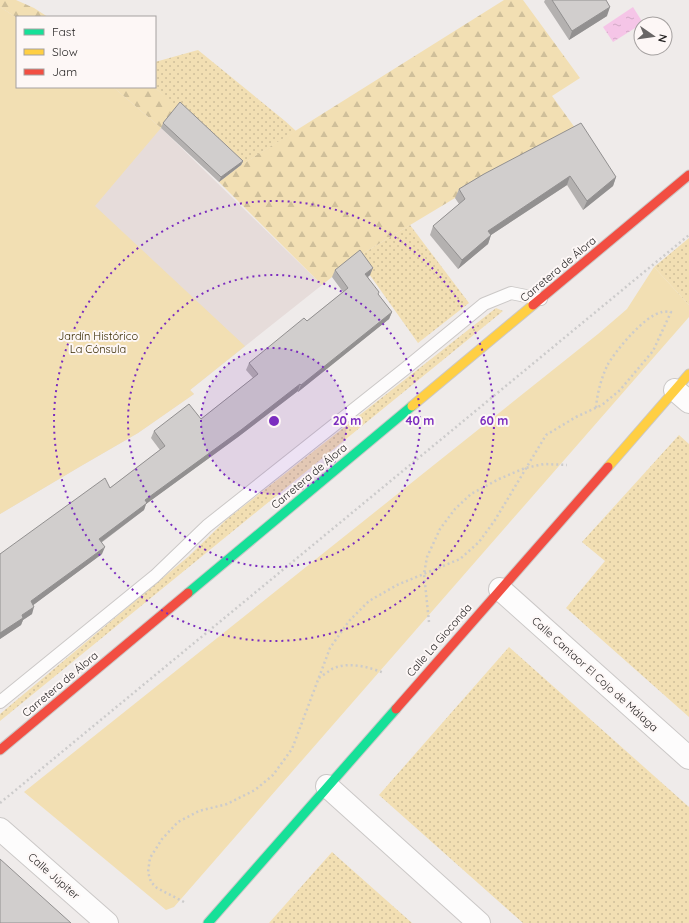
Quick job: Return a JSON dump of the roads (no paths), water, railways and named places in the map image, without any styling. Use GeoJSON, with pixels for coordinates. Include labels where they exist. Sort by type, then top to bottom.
{"type":"FeatureCollection","features":[{"type":"Feature","properties":{"kind":"main road","name":"Carretera de Álora"},"geometry":{"type":"LineString","coordinates":[[0,750],[689,175]]}},
{"type":"Feature","properties":{"kind":"main road","name":"Calle La Gioconda"},"geometry":{"type":"LineString","coordinates":[[208,923],[500,589],[684,388]]}},
{"type":"Feature","properties":{"kind":"street","name":"Calle Cantaor El Cojo de Málaga"},"geometry":{"type":"LineString","coordinates":[[500,589],[689,758]]}},
{"type":"Feature","properties":{"kind":"street"},"geometry":{"type":"LineString","coordinates":[[327,786],[479,923]]}},
{"type":"Feature","properties":{"kind":"street","name":"Calle Júpiter"},"geometry":{"type":"LineString","coordinates":[[0,829],[107,923]]}},
{"type":"Feature","properties":{"kind":"lane"},"geometry":{"type":"LineString","coordinates":[[0,702],[155,576],[208,526],[484,304],[511,293],[541,299]]}},
{"type":"Feature","properties":{"kind":"water"},"geometry":{"type":"Polygon","coordinates":[[[633,7],[639,16],[633,16],[633,29],[613,42],[603,27],[633,7]]]}},
{"type":"Feature","properties":{"kind":"park label","name":"Jardín Histórico La Cónsula"},"geometry":{"type":"Point","coordinates":[98,342]}}]}
